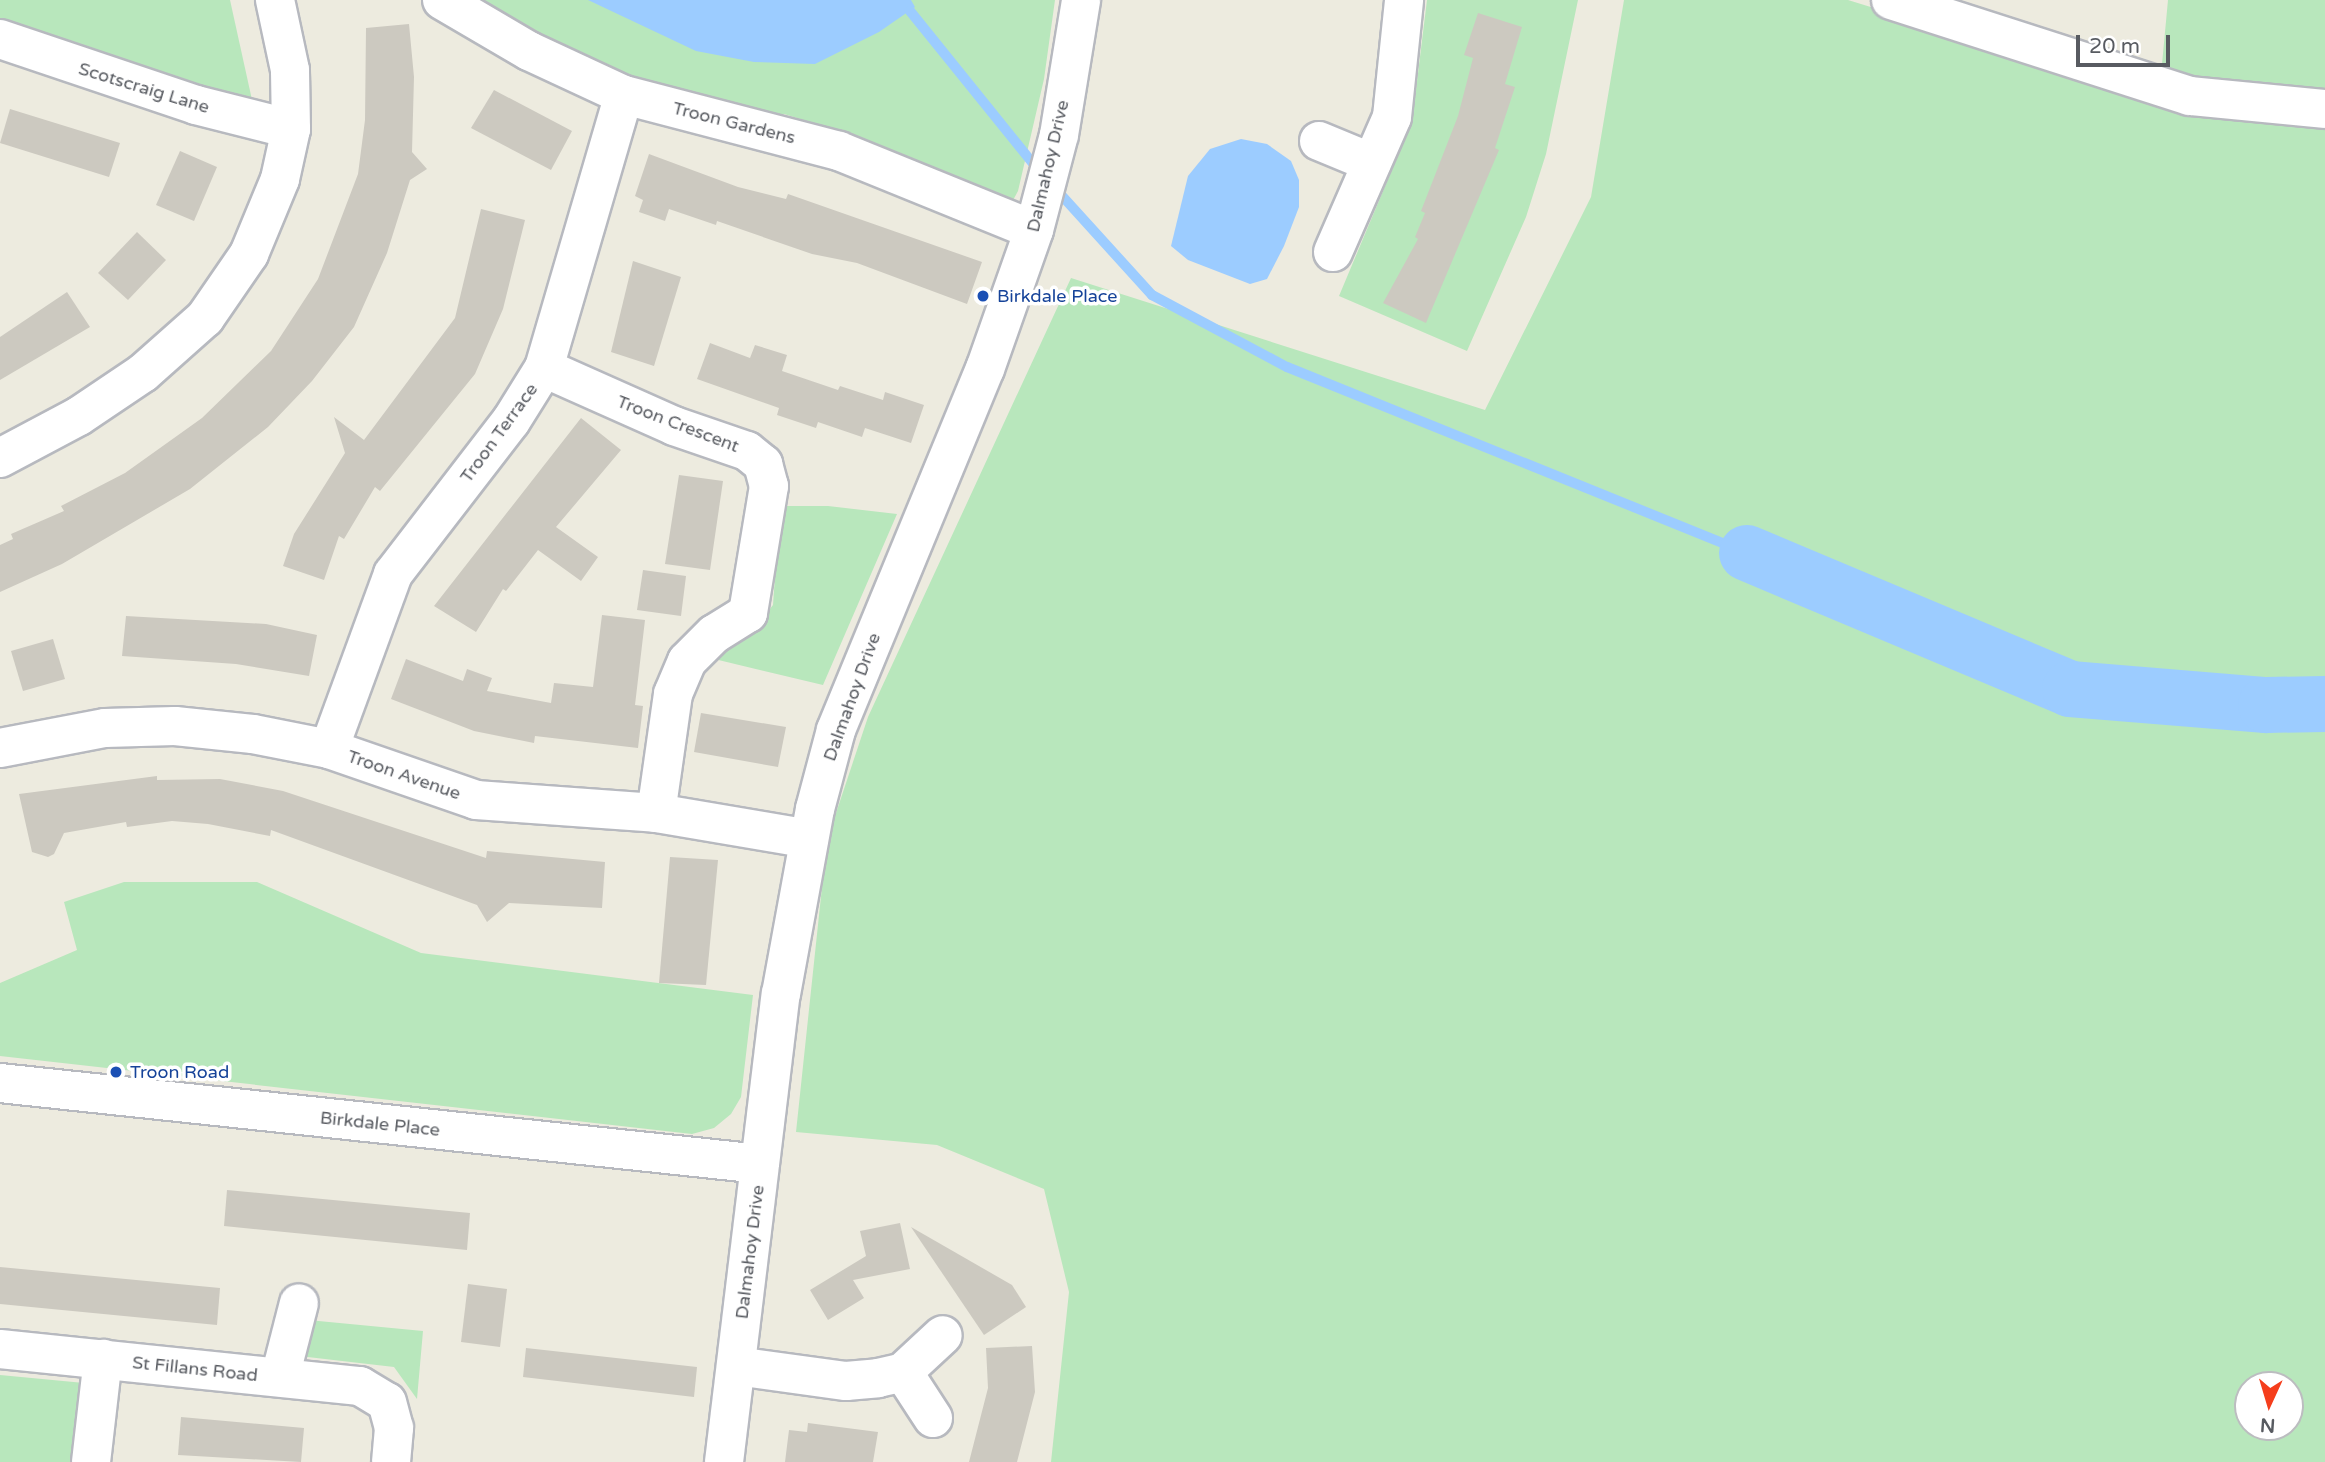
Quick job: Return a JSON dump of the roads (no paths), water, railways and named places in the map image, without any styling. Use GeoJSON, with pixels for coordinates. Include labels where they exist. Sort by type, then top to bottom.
{"type":"FeatureCollection","features":[{"type":"Feature","properties":{"kind":"street"},"geometry":{"type":"LineString","coordinates":[[0,458],[90,409],[143,373],[205,318],[249,254],[280,179],[291,129],[290,70],[275,0]]}},
{"type":"Feature","properties":{"kind":"street","name":"Troon Gardens"},"geometry":{"type":"LineString","coordinates":[[442,0],[528,51],[624,95],[839,151],[1034,230]]}},
{"type":"Feature","properties":{"kind":"street","name":"Dalmahoy Drive"},"geometry":{"type":"LineString","coordinates":[[724,1462],[781,994],[809,839],[836,730],[985,369],[1034,230],[1059,135],[1081,0]]}},
{"type":"Feature","properties":{"kind":"street"},"geometry":{"type":"LineString","coordinates":[[1333,251],[1392,117],[1404,0]]}},
{"type":"Feature","properties":{"kind":"street"},"geometry":{"type":"LineString","coordinates":[[1891,0],[2190,96],[2325,109]]}},
{"type":"Feature","properties":{"kind":"street","name":"Scotscraig Lane"},"geometry":{"type":"LineString","coordinates":[[0,39],[134,86],[291,129]]}},
{"type":"Feature","properties":{"kind":"street","name":"Troon Terrace"},"geometry":{"type":"LineString","coordinates":[[329,749],[393,574],[511,421],[544,368],[624,95]]}},
{"type":"Feature","properties":{"kind":"street"},"geometry":{"type":"LineString","coordinates":[[1319,141],[1372,163]]}},
{"type":"Feature","properties":{"kind":"street","name":"Troon Crescent"},"geometry":{"type":"LineString","coordinates":[[544,368],[674,426],[747,451],[763,464],[769,486],[748,613],[714,634],[687,661],[673,694],[656,813]]}},
{"type":"Feature","properties":{"kind":"street","name":"Troon Avenue"},"geometry":{"type":"LineString","coordinates":[[0,748],[54,735],[175,726],[253,733],[329,749],[477,800],[656,813],[809,839]]}},
{"type":"Feature","properties":{"kind":"street","name":"Birkdale Place"},"geometry":{"type":"LineString","coordinates":[[0,1083],[760,1164]]}},
{"type":"Feature","properties":{"kind":"street"},"geometry":{"type":"LineString","coordinates":[[280,1377],[299,1303]]}},
{"type":"Feature","properties":{"kind":"street"},"geometry":{"type":"LineString","coordinates":[[736,1366],[846,1381],[903,1372],[943,1335]]}},
{"type":"Feature","properties":{"kind":"street","name":"St Fillans Road"},"geometry":{"type":"LineString","coordinates":[[0,1349],[360,1387],[387,1402],[394,1428],[391,1462]]}},
{"type":"Feature","properties":{"kind":"street"},"geometry":{"type":"LineString","coordinates":[[91,1462],[103,1360]]}},
{"type":"Feature","properties":{"kind":"street"},"geometry":{"type":"LineString","coordinates":[[903,1372],[933,1418]]}},
{"type":"Feature","properties":{"kind":"water"},"geometry":{"type":"Polygon","coordinates":[[[588,0],[911,0],[915,7],[879,32],[815,64],[754,62],[696,51],[588,0]]]}},
{"type":"Feature","properties":{"kind":"water"},"geometry":{"type":"Polygon","coordinates":[[[1241,139],[1267,144],[1291,161],[1299,180],[1299,207],[1284,246],[1267,279],[1250,284],[1188,260],[1171,246],[1188,176],[1210,149],[1241,139]]]}},
{"type":"Feature","properties":{"kind":"waterway"},"geometry":{"type":"LineString","coordinates":[[910,11],[1039,171]]}},
{"type":"Feature","properties":{"kind":"waterway"},"geometry":{"type":"LineString","coordinates":[[1054,187],[1152,295],[1287,367],[1747,553]]}},
{"type":"Feature","properties":{"kind":"waterway"},"geometry":{"type":"LineString","coordinates":[[1747,553],[2070,689],[2266,705],[2325,704]]}},
{"type":"Feature","properties":{"kind":"place","name":"Birkdale Place"},"geometry":{"type":"Point","coordinates":[983,296]}},
{"type":"Feature","properties":{"kind":"place","name":"Troon Road"},"geometry":{"type":"Point","coordinates":[116,1072]}}]}
